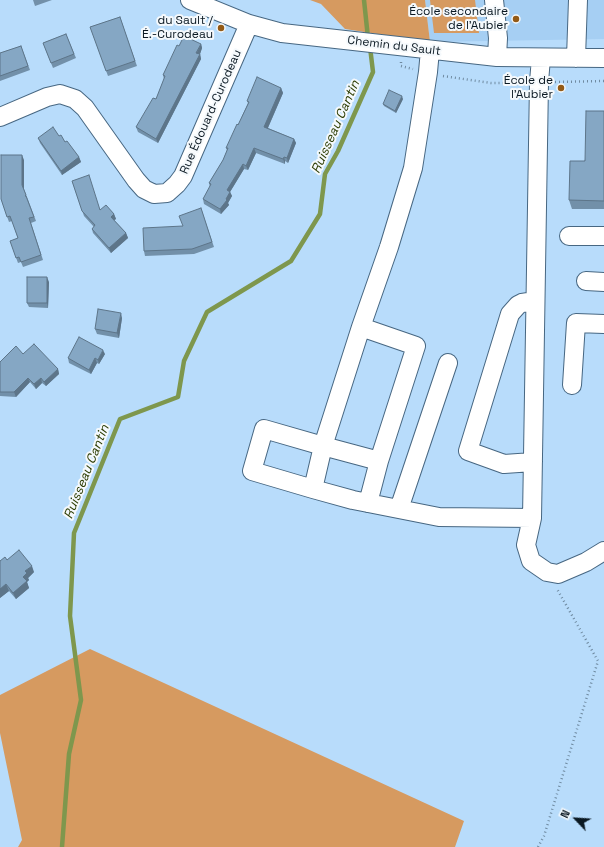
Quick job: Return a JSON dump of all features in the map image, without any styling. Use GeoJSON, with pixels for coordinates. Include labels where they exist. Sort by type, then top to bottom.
{"type":"FeatureCollection","features":[{"type":"Feature","properties":{"kind":"street","name":"Chemin du Sault"},"geometry":{"type":"LineString","coordinates":[[190,0],[249,24],[282,33],[497,57],[604,58]]}},
{"type":"Feature","properties":{"kind":"street"},"geometry":{"type":"LineString","coordinates":[[494,0],[498,38],[497,57]]}},
{"type":"Feature","properties":{"kind":"street"},"geometry":{"type":"LineString","coordinates":[[576,58],[578,0]]}},
{"type":"Feature","properties":{"kind":"street","name":"Rue Édouard-Curodeau"},"geometry":{"type":"LineString","coordinates":[[0,117],[47,97],[60,94],[75,99],[85,108],[144,189],[154,194],[167,193],[183,176],[249,24]]}},
{"type":"Feature","properties":{"kind":"street"},"geometry":{"type":"LineString","coordinates":[[313,489],[323,446],[413,168],[430,50]]}},
{"type":"Feature","properties":{"kind":"street"},"geometry":{"type":"LineString","coordinates":[[541,58],[539,82],[532,518],[526,545],[531,561],[547,572],[558,574],[586,562],[604,551]]}},
{"type":"Feature","properties":{"kind":"street"},"geometry":{"type":"LineString","coordinates":[[568,236],[604,236]]}},
{"type":"Feature","properties":{"kind":"street"},"geometry":{"type":"LineString","coordinates":[[586,281],[604,282]]}},
{"type":"Feature","properties":{"kind":"street"},"geometry":{"type":"LineString","coordinates":[[533,462],[504,464],[468,451],[510,314],[518,305],[535,301]]}},
{"type":"Feature","properties":{"kind":"street"},"geometry":{"type":"LineString","coordinates":[[572,385],[576,323],[604,324]]}},
{"type":"Feature","properties":{"kind":"street"},"geometry":{"type":"LineString","coordinates":[[361,327],[416,346],[379,462],[368,503]]}},
{"type":"Feature","properties":{"kind":"street"},"geometry":{"type":"LineString","coordinates":[[399,509],[448,363]]}},
{"type":"Feature","properties":{"kind":"street"},"geometry":{"type":"LineString","coordinates":[[379,462],[264,429],[252,471],[368,503],[439,516],[532,518]]}},
{"type":"Feature","properties":{"kind":"path"},"geometry":{"type":"LineString","coordinates":[[402,46],[401,66],[491,83],[604,81]]}},
{"type":"Feature","properties":{"kind":"path"},"geometry":{"type":"LineString","coordinates":[[538,847],[544,836],[598,661],[547,572]]}},
{"type":"Feature","properties":{"kind":"shaded area"},"geometry":{"type":"Polygon","coordinates":[[[310,0],[425,0],[430,42],[345,29],[321,4],[310,0]]]}},
{"type":"Feature","properties":{"kind":"shaded area","name":"École secondaire de l'Aubier"},"geometry":{"type":"Polygon","coordinates":[[[425,0],[604,0],[604,39],[430,42],[425,0]]]}},
{"type":"Feature","properties":{"kind":"shaded area"},"geometry":{"type":"Polygon","coordinates":[[[430,0],[475,0],[479,33],[434,33],[430,0]]]}},
{"type":"Feature","properties":{"kind":"shaded area"},"geometry":{"type":"Polygon","coordinates":[[[90,649],[464,821],[455,847],[18,847],[22,840],[0,733],[0,695],[90,649]]]}},
{"type":"Feature","properties":{"kind":"building"},"geometry":{"type":"Polygon","coordinates":[[[120,17],[135,61],[106,71],[90,27],[120,17]]]}},
{"type":"Feature","properties":{"kind":"building"},"geometry":{"type":"Polygon","coordinates":[[[66,34],[74,54],[51,63],[43,43],[66,34]]]}},
{"type":"Feature","properties":{"kind":"building"},"geometry":{"type":"Polygon","coordinates":[[[184,36],[201,44],[196,53],[200,54],[156,139],[136,127],[153,98],[156,99],[165,76],[163,75],[177,45],[179,46],[184,36]]]}},
{"type":"Feature","properties":{"kind":"building"},"geometry":{"type":"Polygon","coordinates":[[[21,46],[28,66],[0,76],[0,53],[21,46]]]}},
{"type":"Feature","properties":{"kind":"building"},"geometry":{"type":"Polygon","coordinates":[[[257,77],[281,88],[264,127],[294,139],[287,158],[284,157],[283,159],[254,148],[246,166],[243,164],[227,190],[230,192],[226,199],[227,200],[220,209],[203,199],[211,184],[209,183],[223,160],[228,148],[226,148],[249,102],[247,101],[257,77]]]}},
{"type":"Feature","properties":{"kind":"building"},"geometry":{"type":"Polygon","coordinates":[[[389,90],[402,96],[395,111],[383,104],[389,90]]]}},
{"type":"Feature","properties":{"kind":"building"},"geometry":{"type":"Polygon","coordinates":[[[586,111],[604,111],[604,201],[569,200],[570,161],[585,161],[586,111]]]}},
{"type":"Feature","properties":{"kind":"building"},"geometry":{"type":"Polygon","coordinates":[[[53,127],[59,136],[61,135],[65,142],[67,141],[79,157],[61,171],[38,138],[53,127]]]}},
{"type":"Feature","properties":{"kind":"building"},"geometry":{"type":"Polygon","coordinates":[[[1,155],[22,155],[22,185],[34,217],[29,218],[41,255],[21,262],[19,257],[16,258],[10,241],[18,238],[10,216],[7,217],[1,199],[1,155]]]}},
{"type":"Feature","properties":{"kind":"building"},"geometry":{"type":"Polygon","coordinates":[[[89,175],[100,210],[106,205],[114,214],[111,217],[126,233],[109,248],[92,229],[95,225],[82,211],[72,181],[89,175]]]}},
{"type":"Feature","properties":{"kind":"building"},"geometry":{"type":"Polygon","coordinates":[[[201,208],[212,242],[192,249],[144,251],[143,228],[183,226],[179,216],[201,208]]]}},
{"type":"Feature","properties":{"kind":"building"},"geometry":{"type":"Polygon","coordinates":[[[27,277],[47,277],[47,303],[27,303],[27,277]]]}},
{"type":"Feature","properties":{"kind":"building"},"geometry":{"type":"Polygon","coordinates":[[[98,309],[121,313],[117,333],[95,329],[98,309]]]}},
{"type":"Feature","properties":{"kind":"building"},"geometry":{"type":"Polygon","coordinates":[[[79,337],[103,350],[98,360],[95,358],[89,370],[68,358],[79,337]]]}},
{"type":"Feature","properties":{"kind":"building"},"geometry":{"type":"Polygon","coordinates":[[[34,344],[58,369],[44,382],[41,378],[34,384],[28,378],[14,392],[0,392],[0,362],[16,346],[23,354],[34,344]]]}},
{"type":"Feature","properties":{"kind":"building"},"geometry":{"type":"Polygon","coordinates":[[[19,550],[32,566],[25,571],[27,573],[23,577],[27,581],[13,593],[6,584],[0,589],[0,561],[5,557],[7,560],[19,550]]]}},
{"type":"Feature","properties":{"kind":"waterway","name":"Ruisseau Cantin"},"geometry":{"type":"LineString","coordinates":[[364,0],[368,38]]}},
{"type":"Feature","properties":{"kind":"waterway","name":"Ruisseau Cantin"},"geometry":{"type":"LineString","coordinates":[[62,847],[69,754],[81,700],[70,616],[74,533],[120,419],[178,397],[184,361],[207,312],[291,261],[320,214],[325,174],[338,151],[373,72],[370,47]]}},
{"type":"Feature","properties":{"kind":"place","name":"École secondaire de l'Aubier"},"geometry":{"type":"Point","coordinates":[516,19]}},
{"type":"Feature","properties":{"kind":"place","name":"du Sault / É.-Curodeau"},"geometry":{"type":"Point","coordinates":[221,28]}},
{"type":"Feature","properties":{"kind":"place","name":"École de l'Aubier"},"geometry":{"type":"Point","coordinates":[561,88]}}]}
